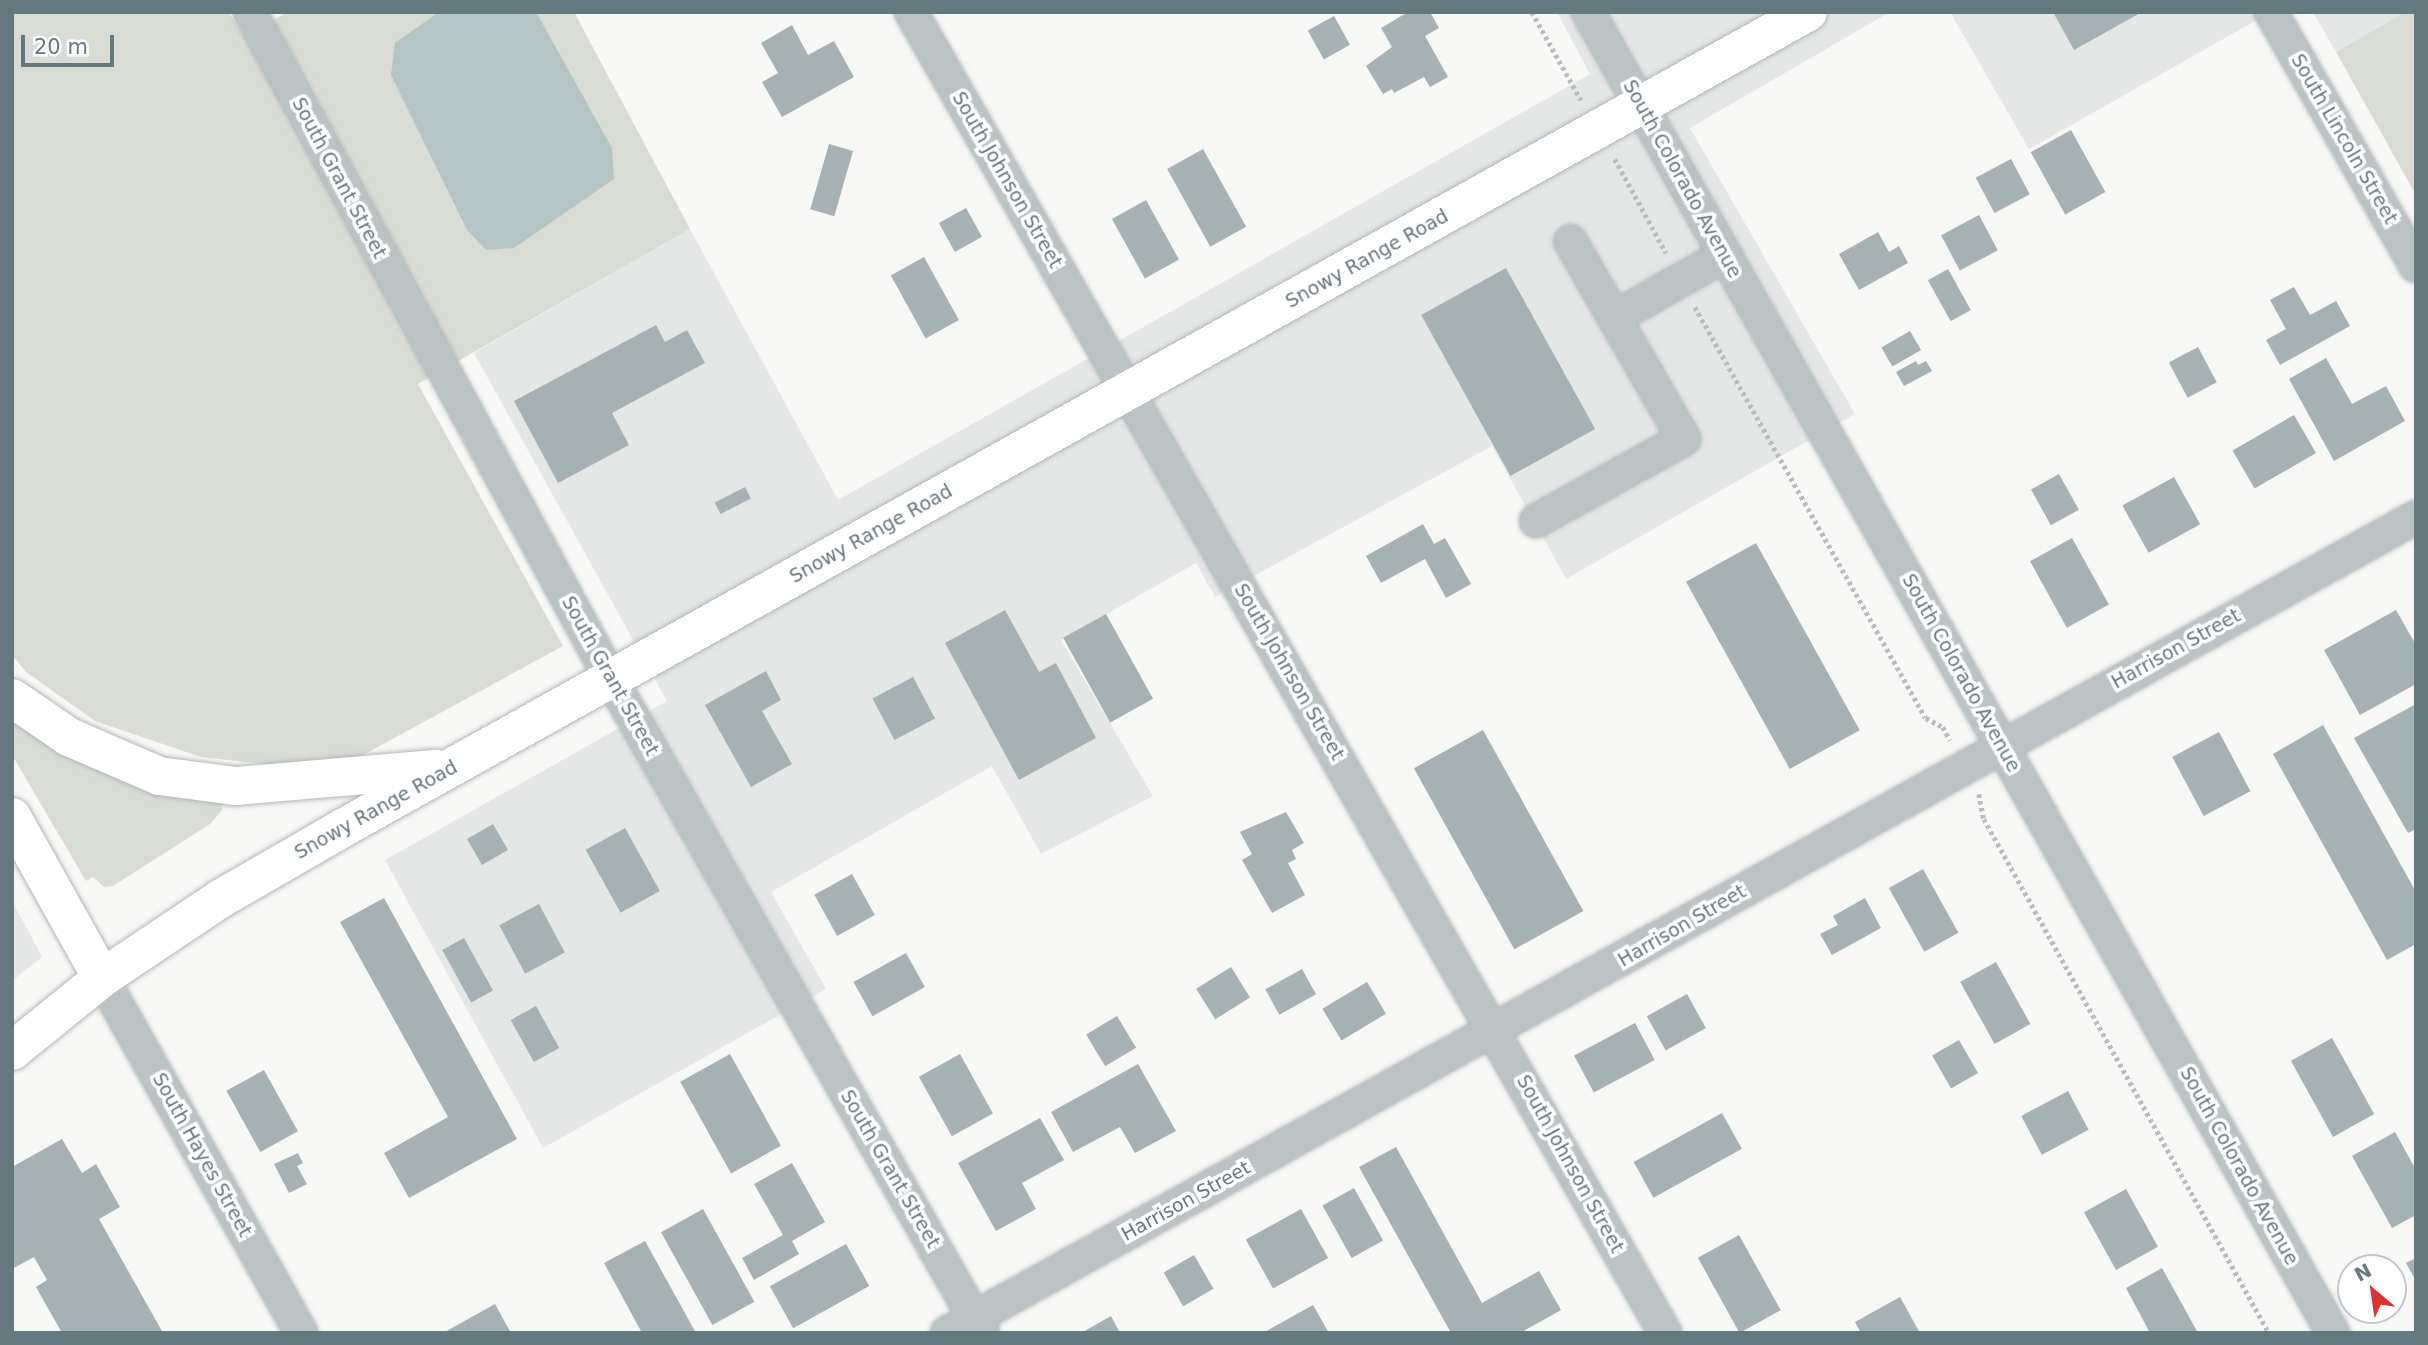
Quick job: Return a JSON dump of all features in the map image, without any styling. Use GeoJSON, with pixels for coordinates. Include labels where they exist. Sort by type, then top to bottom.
{"type":"FeatureCollection","features":[{"type":"Feature","properties":{"kind":"main road","name":"Snowy Range Road"},"geometry":{"type":"LineString","coordinates":[[12,1051],[102,978],[229,894],[452,767],[1808,12]]}},
{"type":"Feature","properties":{"kind":"main road"},"geometry":{"type":"LineString","coordinates":[[12,698],[69,737],[159,776],[236,786],[452,767]]}},
{"type":"Feature","properties":{"kind":"main road"},"geometry":{"type":"LineString","coordinates":[[12,817],[102,978]]}},
{"type":"Feature","properties":{"kind":"street","name":"South Grant Street"},"geometry":{"type":"LineString","coordinates":[[250,12],[611,679],[978,1325]]}},
{"type":"Feature","properties":{"kind":"street","name":"South Johnson Street"},"geometry":{"type":"LineString","coordinates":[[911,12],[1665,1333]]}},
{"type":"Feature","properties":{"kind":"street","name":"South Colorado Avenue"},"geometry":{"type":"LineString","coordinates":[[1588,12],[2333,1333]]}},
{"type":"Feature","properties":{"kind":"street","name":"South Lincoln Street"},"geometry":{"type":"LineString","coordinates":[[2271,12],[2416,266]]}},
{"type":"Feature","properties":{"kind":"street"},"geometry":{"type":"LineString","coordinates":[[1536,521],[1684,439],[1570,241]]}},
{"type":"Feature","properties":{"kind":"street"},"geometry":{"type":"LineString","coordinates":[[1614,318],[1725,255]]}},
{"type":"Feature","properties":{"kind":"street","name":"Harrison Street"},"geometry":{"type":"LineString","coordinates":[[947,1333],[978,1325],[2001,745],[2416,517]]}},
{"type":"Feature","properties":{"kind":"street","name":"South Hayes Street"},"geometry":{"type":"LineString","coordinates":[[102,978],[301,1333]]}},
{"type":"Feature","properties":{"kind":"path"},"geometry":{"type":"LineString","coordinates":[[1532,12],[1568,77]]}},
{"type":"Feature","properties":{"kind":"path"},"geometry":{"type":"LineString","coordinates":[[1621,171],[1926,718],[1942,727]]}},
{"type":"Feature","properties":{"kind":"path"},"geometry":{"type":"LineString","coordinates":[[1980,796],[1984,819],[2269,1333]]}},
{"type":"Feature","properties":{"kind":"shaded area"},"geometry":{"type":"Polygon","coordinates":[[[12,12],[228,12],[244,36],[288,12],[574,12],[690,229],[418,384],[563,646],[352,761],[301,768],[201,757],[95,721],[26,672],[12,655],[12,12]]]}},
{"type":"Feature","properties":{"kind":"shaded area"},"geometry":{"type":"Polygon","coordinates":[[[439,12],[536,12],[612,148],[614,179],[514,248],[486,250],[467,230],[391,75],[395,43],[439,12]]]}},
{"type":"Feature","properties":{"kind":"shaded area"},"geometry":{"type":"Polygon","coordinates":[[[1557,12],[1890,12],[1690,128],[1855,414],[1566,579],[1492,446],[1215,597],[1196,563],[1061,640],[1153,796],[1041,854],[992,766],[771,892],[826,989],[543,1148],[385,860],[667,701],[474,353],[690,229],[838,500],[1590,74],[1557,12]]]}},
{"type":"Feature","properties":{"kind":"shaded area"},"geometry":{"type":"Polygon","coordinates":[[[1950,12],[2271,12],[2029,149],[1950,12]]]}},
{"type":"Feature","properties":{"kind":"shaded area"},"geometry":{"type":"Polygon","coordinates":[[[2313,12],[2405,12],[2336,52],[2313,12]]]}},
{"type":"Feature","properties":{"kind":"shaded area"},"geometry":{"type":"Polygon","coordinates":[[[2405,12],[2416,12],[2416,195],[2336,52],[2405,12]]]}},
{"type":"Feature","properties":{"kind":"shaded area"},"geometry":{"type":"Polygon","coordinates":[[[12,711],[222,803],[222,810],[210,824],[113,886],[104,887],[93,877],[86,881],[12,755],[12,711]]]}},
{"type":"Feature","properties":{"kind":"shaded area"},"geometry":{"type":"Polygon","coordinates":[[[12,901],[42,957],[12,981],[12,901]]]}},
{"type":"Feature","properties":{"kind":"building"},"geometry":{"type":"Polygon","coordinates":[[[1408,12],[1430,12],[1439,28],[1425,36],[1448,77],[1430,87],[1424,77],[1394,93],[1392,89],[1383,94],[1366,66],[1392,47],[1381,28],[1408,12]]]}},
{"type":"Feature","properties":{"kind":"building"},"geometry":{"type":"Polygon","coordinates":[[[2053,12],[2142,12],[2074,50],[2053,12]]]}},
{"type":"Feature","properties":{"kind":"building"},"geometry":{"type":"Polygon","coordinates":[[[1334,16],[1350,45],[1324,59],[1308,31],[1334,16]]]}},
{"type":"Feature","properties":{"kind":"building"},"geometry":{"type":"Polygon","coordinates":[[[792,25],[808,55],[834,41],[854,77],[782,117],[762,82],[778,73],[761,43],[792,25]]]}},
{"type":"Feature","properties":{"kind":"building"},"geometry":{"type":"Polygon","coordinates":[[[2071,130],[2105,192],[2065,214],[2031,152],[2071,130]]]}},
{"type":"Feature","properties":{"kind":"building"},"geometry":{"type":"Polygon","coordinates":[[[829,144],[853,151],[834,216],[810,209],[829,144]]]}},
{"type":"Feature","properties":{"kind":"building"},"geometry":{"type":"Polygon","coordinates":[[[1203,149],[1246,227],[1210,247],[1167,169],[1203,149]]]}},
{"type":"Feature","properties":{"kind":"building"},"geometry":{"type":"Polygon","coordinates":[[[2011,159],[2030,194],[1994,213],[1976,178],[2011,159]]]}},
{"type":"Feature","properties":{"kind":"building"},"geometry":{"type":"Polygon","coordinates":[[[1146,200],[1179,259],[1145,278],[1112,219],[1146,200]]]}},
{"type":"Feature","properties":{"kind":"building"},"geometry":{"type":"Polygon","coordinates":[[[966,208],[982,237],[955,252],[939,223],[966,208]]]}},
{"type":"Feature","properties":{"kind":"building"},"geometry":{"type":"Polygon","coordinates":[[[1979,215],[1998,250],[1960,271],[1941,235],[1979,215]]]}},
{"type":"Feature","properties":{"kind":"building"},"geometry":{"type":"Polygon","coordinates":[[[1878,232],[1889,252],[1899,246],[1908,263],[1859,290],[1839,254],[1878,232]]]}},
{"type":"Feature","properties":{"kind":"building"},"geometry":{"type":"Polygon","coordinates":[[[924,257],[959,320],[926,338],[891,275],[924,257]]]}},
{"type":"Feature","properties":{"kind":"building"},"geometry":{"type":"Polygon","coordinates":[[[1506,268],[1595,429],[1510,476],[1421,315],[1506,268]]]}},
{"type":"Feature","properties":{"kind":"building"},"geometry":{"type":"Polygon","coordinates":[[[1948,269],[1971,310],[1951,321],[1928,280],[1948,269]]]}},
{"type":"Feature","properties":{"kind":"building"},"geometry":{"type":"Polygon","coordinates":[[[2294,287],[2310,315],[2336,301],[2350,326],[2280,365],[2266,340],[2286,329],[2270,300],[2294,287]]]}},
{"type":"Feature","properties":{"kind":"building"},"geometry":{"type":"Polygon","coordinates":[[[656,325],[665,342],[687,330],[705,363],[612,413],[629,445],[558,483],[514,401],[656,325]]]}},
{"type":"Feature","properties":{"kind":"building"},"geometry":{"type":"Polygon","coordinates":[[[1910,331],[1921,350],[1892,367],[1881,348],[1910,331]]]}},
{"type":"Feature","properties":{"kind":"building"},"geometry":{"type":"Polygon","coordinates":[[[2198,347],[2217,382],[2188,398],[2169,362],[2198,347]]]}},
{"type":"Feature","properties":{"kind":"building"},"geometry":{"type":"Polygon","coordinates":[[[2326,358],[2352,404],[2386,386],[2405,421],[2334,461],[2289,379],[2326,358]]]}},
{"type":"Feature","properties":{"kind":"building"},"geometry":{"type":"Polygon","coordinates":[[[1916,361],[1918,365],[1926,361],[1932,371],[1904,386],[1896,372],[1916,361]]]}},
{"type":"Feature","properties":{"kind":"building"},"geometry":{"type":"Polygon","coordinates":[[[2294,415],[2316,453],[2255,489],[2233,451],[2294,415]]]}},
{"type":"Feature","properties":{"kind":"building"},"geometry":{"type":"Polygon","coordinates":[[[2059,474],[2079,510],[2051,525],[2031,490],[2059,474]]]}},
{"type":"Feature","properties":{"kind":"building"},"geometry":{"type":"Polygon","coordinates":[[[2174,477],[2200,524],[2149,553],[2122,506],[2174,477]]]}},
{"type":"Feature","properties":{"kind":"building"},"geometry":{"type":"Polygon","coordinates":[[[745,487],[751,499],[721,514],[715,502],[745,487]]]}},
{"type":"Feature","properties":{"kind":"building"},"geometry":{"type":"Polygon","coordinates":[[[1423,524],[1434,544],[1445,538],[1471,584],[1446,598],[1425,559],[1381,583],[1366,556],[1423,524]]]}},
{"type":"Feature","properties":{"kind":"building"},"geometry":{"type":"Polygon","coordinates":[[[2072,538],[2109,604],[2067,628],[2030,561],[2072,538]]]}},
{"type":"Feature","properties":{"kind":"building"},"geometry":{"type":"Polygon","coordinates":[[[1756,543],[1860,730],[1790,769],[1686,582],[1756,543]]]}},
{"type":"Feature","properties":{"kind":"building"},"geometry":{"type":"Polygon","coordinates":[[[1005,610],[1039,672],[1056,663],[1096,738],[1019,780],[945,643],[1005,610]]]}},
{"type":"Feature","properties":{"kind":"building"},"geometry":{"type":"Polygon","coordinates":[[[2396,610],[2416,645],[2416,684],[2360,715],[2324,650],[2396,610]]]}},
{"type":"Feature","properties":{"kind":"building"},"geometry":{"type":"Polygon","coordinates":[[[1106,614],[1153,699],[1110,723],[1063,638],[1106,614]]]}},
{"type":"Feature","properties":{"kind":"building"},"geometry":{"type":"Polygon","coordinates":[[[766,671],[781,700],[762,711],[792,764],[751,787],[705,705],[766,671]]]}},
{"type":"Feature","properties":{"kind":"building"},"geometry":{"type":"Polygon","coordinates":[[[913,677],[935,718],[894,740],[872,699],[913,677]]]}},
{"type":"Feature","properties":{"kind":"building"},"geometry":{"type":"Polygon","coordinates":[[[2416,704],[2416,829],[2408,833],[2354,738],[2416,704]]]}},
{"type":"Feature","properties":{"kind":"building"},"geometry":{"type":"Polygon","coordinates":[[[2323,725],[2416,892],[2416,944],[2387,960],[2273,754],[2323,725]]]}},
{"type":"Feature","properties":{"kind":"building"},"geometry":{"type":"Polygon","coordinates":[[[1483,730],[1583,911],[1514,949],[1414,768],[1483,730]]]}},
{"type":"Feature","properties":{"kind":"building"},"geometry":{"type":"Polygon","coordinates":[[[2219,732],[2250,791],[2204,816],[2172,757],[2219,732]]]}},
{"type":"Feature","properties":{"kind":"building"},"geometry":{"type":"Polygon","coordinates":[[[1286,812],[1304,843],[1292,850],[1296,859],[1288,863],[1305,895],[1272,913],[1242,860],[1252,854],[1240,832],[1286,812]]]}},
{"type":"Feature","properties":{"kind":"building"},"geometry":{"type":"Polygon","coordinates":[[[493,824],[508,850],[482,865],[467,839],[493,824]]]}},
{"type":"Feature","properties":{"kind":"building"},"geometry":{"type":"Polygon","coordinates":[[[625,828],[660,891],[621,913],[586,850],[625,828]]]}},
{"type":"Feature","properties":{"kind":"building"},"geometry":{"type":"Polygon","coordinates":[[[1923,869],[1958,933],[1924,952],[1889,888],[1923,869]]]}},
{"type":"Feature","properties":{"kind":"building"},"geometry":{"type":"Polygon","coordinates":[[[852,874],[875,915],[837,936],[814,895],[852,874]]]}},
{"type":"Feature","properties":{"kind":"building"},"geometry":{"type":"Polygon","coordinates":[[[384,898],[517,1139],[409,1198],[384,1153],[448,1117],[340,922],[384,898]]]}},
{"type":"Feature","properties":{"kind":"building"},"geometry":{"type":"Polygon","coordinates":[[[1865,898],[1881,928],[1832,955],[1820,934],[1838,925],[1833,916],[1865,898]]]}},
{"type":"Feature","properties":{"kind":"building"},"geometry":{"type":"Polygon","coordinates":[[[539,904],[565,953],[525,974],[499,925],[539,904]]]}},
{"type":"Feature","properties":{"kind":"building"},"geometry":{"type":"Polygon","coordinates":[[[464,938],[493,990],[471,1003],[442,950],[464,938]]]}},
{"type":"Feature","properties":{"kind":"building"},"geometry":{"type":"Polygon","coordinates":[[[906,953],[925,987],[872,1016],[854,982],[906,953]]]}},
{"type":"Feature","properties":{"kind":"building"},"geometry":{"type":"Polygon","coordinates":[[[1996,962],[2030,1024],[1995,1044],[1960,982],[1996,962]]]}},
{"type":"Feature","properties":{"kind":"building"},"geometry":{"type":"Polygon","coordinates":[[[1231,967],[1250,998],[1215,1019],[1196,989],[1231,967]]]}},
{"type":"Feature","properties":{"kind":"building"},"geometry":{"type":"Polygon","coordinates":[[[1302,969],[1316,994],[1279,1015],[1265,989],[1302,969]]]}},
{"type":"Feature","properties":{"kind":"building"},"geometry":{"type":"Polygon","coordinates":[[[1367,982],[1386,1014],[1341,1040],[1322,1009],[1367,982]]]}},
{"type":"Feature","properties":{"kind":"building"},"geometry":{"type":"Polygon","coordinates":[[[1687,994],[1706,1028],[1666,1050],[1647,1016],[1687,994]]]}},
{"type":"Feature","properties":{"kind":"building"},"geometry":{"type":"Polygon","coordinates":[[[536,1006],[559,1048],[534,1062],[511,1020],[536,1006]]]}},
{"type":"Feature","properties":{"kind":"building"},"geometry":{"type":"Polygon","coordinates":[[[1117,1016],[1136,1048],[1105,1066],[1086,1035],[1117,1016]]]}},
{"type":"Feature","properties":{"kind":"building"},"geometry":{"type":"Polygon","coordinates":[[[1635,1023],[1655,1060],[1594,1092],[1574,1055],[1635,1023]]]}},
{"type":"Feature","properties":{"kind":"building"},"geometry":{"type":"Polygon","coordinates":[[[2332,1038],[2374,1114],[2333,1137],[2291,1061],[2332,1038]]]}},
{"type":"Feature","properties":{"kind":"building"},"geometry":{"type":"Polygon","coordinates":[[[1959,1040],[1978,1073],[1951,1088],[1932,1056],[1959,1040]]]}},
{"type":"Feature","properties":{"kind":"building"},"geometry":{"type":"Polygon","coordinates":[[[730,1054],[781,1146],[731,1173],[680,1082],[730,1054]]]}},
{"type":"Feature","properties":{"kind":"building"},"geometry":{"type":"Polygon","coordinates":[[[960,1054],[993,1113],[952,1136],[919,1077],[960,1054]]]}},
{"type":"Feature","properties":{"kind":"building"},"geometry":{"type":"Polygon","coordinates":[[[1138,1064],[1176,1131],[1135,1153],[1120,1127],[1073,1152],[1051,1112],[1138,1064]]]}},
{"type":"Feature","properties":{"kind":"building"},"geometry":{"type":"Polygon","coordinates":[[[264,1070],[298,1131],[260,1152],[226,1091],[264,1070]]]}},
{"type":"Feature","properties":{"kind":"building"},"geometry":{"type":"Polygon","coordinates":[[[2068,1091],[2089,1130],[2042,1155],[2021,1116],[2068,1091]]]}},
{"type":"Feature","properties":{"kind":"building"},"geometry":{"type":"Polygon","coordinates":[[[1722,1113],[1742,1149],[1654,1198],[1634,1162],[1722,1113]]]}},
{"type":"Feature","properties":{"kind":"building"},"geometry":{"type":"Polygon","coordinates":[[[1040,1118],[1064,1160],[1022,1183],[1036,1209],[996,1231],[958,1163],[1040,1118]]]}},
{"type":"Feature","properties":{"kind":"building"},"geometry":{"type":"Polygon","coordinates":[[[2395,1132],[2416,1170],[2416,1215],[2392,1228],[2352,1156],[2395,1132]]]}},
{"type":"Feature","properties":{"kind":"building"},"geometry":{"type":"Polygon","coordinates":[[[62,1139],[82,1173],[96,1164],[120,1207],[99,1219],[163,1333],[62,1333],[36,1287],[47,1280],[34,1257],[12,1269],[12,1167],[62,1139]]]}},
{"type":"Feature","properties":{"kind":"building"},"geometry":{"type":"Polygon","coordinates":[[[1396,1147],[1482,1303],[1539,1271],[1561,1310],[1520,1333],[1451,1333],[1359,1167],[1396,1147]]]}},
{"type":"Feature","properties":{"kind":"building"},"geometry":{"type":"Polygon","coordinates":[[[298,1153],[303,1163],[297,1166],[307,1184],[289,1193],[274,1164],[298,1153]]]}},
{"type":"Feature","properties":{"kind":"building"},"geometry":{"type":"Polygon","coordinates":[[[792,1163],[825,1222],[792,1241],[799,1254],[754,1280],[742,1258],[783,1235],[754,1184],[792,1163]]]}},
{"type":"Feature","properties":{"kind":"building"},"geometry":{"type":"Polygon","coordinates":[[[1354,1188],[1383,1240],[1352,1258],[1323,1205],[1354,1188]]]}},
{"type":"Feature","properties":{"kind":"building"},"geometry":{"type":"Polygon","coordinates":[[[2126,1189],[2158,1247],[2116,1270],[2084,1212],[2126,1189]]]}},
{"type":"Feature","properties":{"kind":"building"},"geometry":{"type":"Polygon","coordinates":[[[703,1209],[754,1302],[712,1325],[661,1232],[703,1209]]]}},
{"type":"Feature","properties":{"kind":"building"},"geometry":{"type":"Polygon","coordinates":[[[1301,1209],[1328,1258],[1273,1289],[1246,1240],[1301,1209]]]}},
{"type":"Feature","properties":{"kind":"building"},"geometry":{"type":"Polygon","coordinates":[[[1739,1235],[1781,1310],[1740,1333],[1698,1258],[1739,1235]]]}},
{"type":"Feature","properties":{"kind":"building"},"geometry":{"type":"Polygon","coordinates":[[[645,1241],[696,1333],[642,1333],[604,1263],[645,1241]]]}},
{"type":"Feature","properties":{"kind":"building"},"geometry":{"type":"Polygon","coordinates":[[[846,1244],[869,1286],[793,1328],[770,1286],[846,1244]]]}},
{"type":"Feature","properties":{"kind":"building"},"geometry":{"type":"Polygon","coordinates":[[[1194,1255],[1214,1289],[1183,1306],[1164,1272],[1194,1255]]]}},
{"type":"Feature","properties":{"kind":"building"},"geometry":{"type":"Polygon","coordinates":[[[2416,1258],[2416,1281],[2407,1265],[2416,1258]]]}},
{"type":"Feature","properties":{"kind":"building"},"geometry":{"type":"Polygon","coordinates":[[[2162,1268],[2198,1333],[2150,1333],[2126,1288],[2162,1268]]]}},
{"type":"Feature","properties":{"kind":"building"},"geometry":{"type":"Polygon","coordinates":[[[1900,1297],[1920,1333],[1861,1333],[1855,1322],[1900,1297]]]}},
{"type":"Feature","properties":{"kind":"building"},"geometry":{"type":"Polygon","coordinates":[[[495,1304],[511,1333],[443,1333],[495,1304]]]}},
{"type":"Feature","properties":{"kind":"building"},"geometry":{"type":"Polygon","coordinates":[[[1313,1305],[1329,1333],[1263,1333],[1313,1305]]]}},
{"type":"Feature","properties":{"kind":"building"},"geometry":{"type":"Polygon","coordinates":[[[1111,1316],[1120,1333],[1081,1333],[1111,1316]]]}}]}
